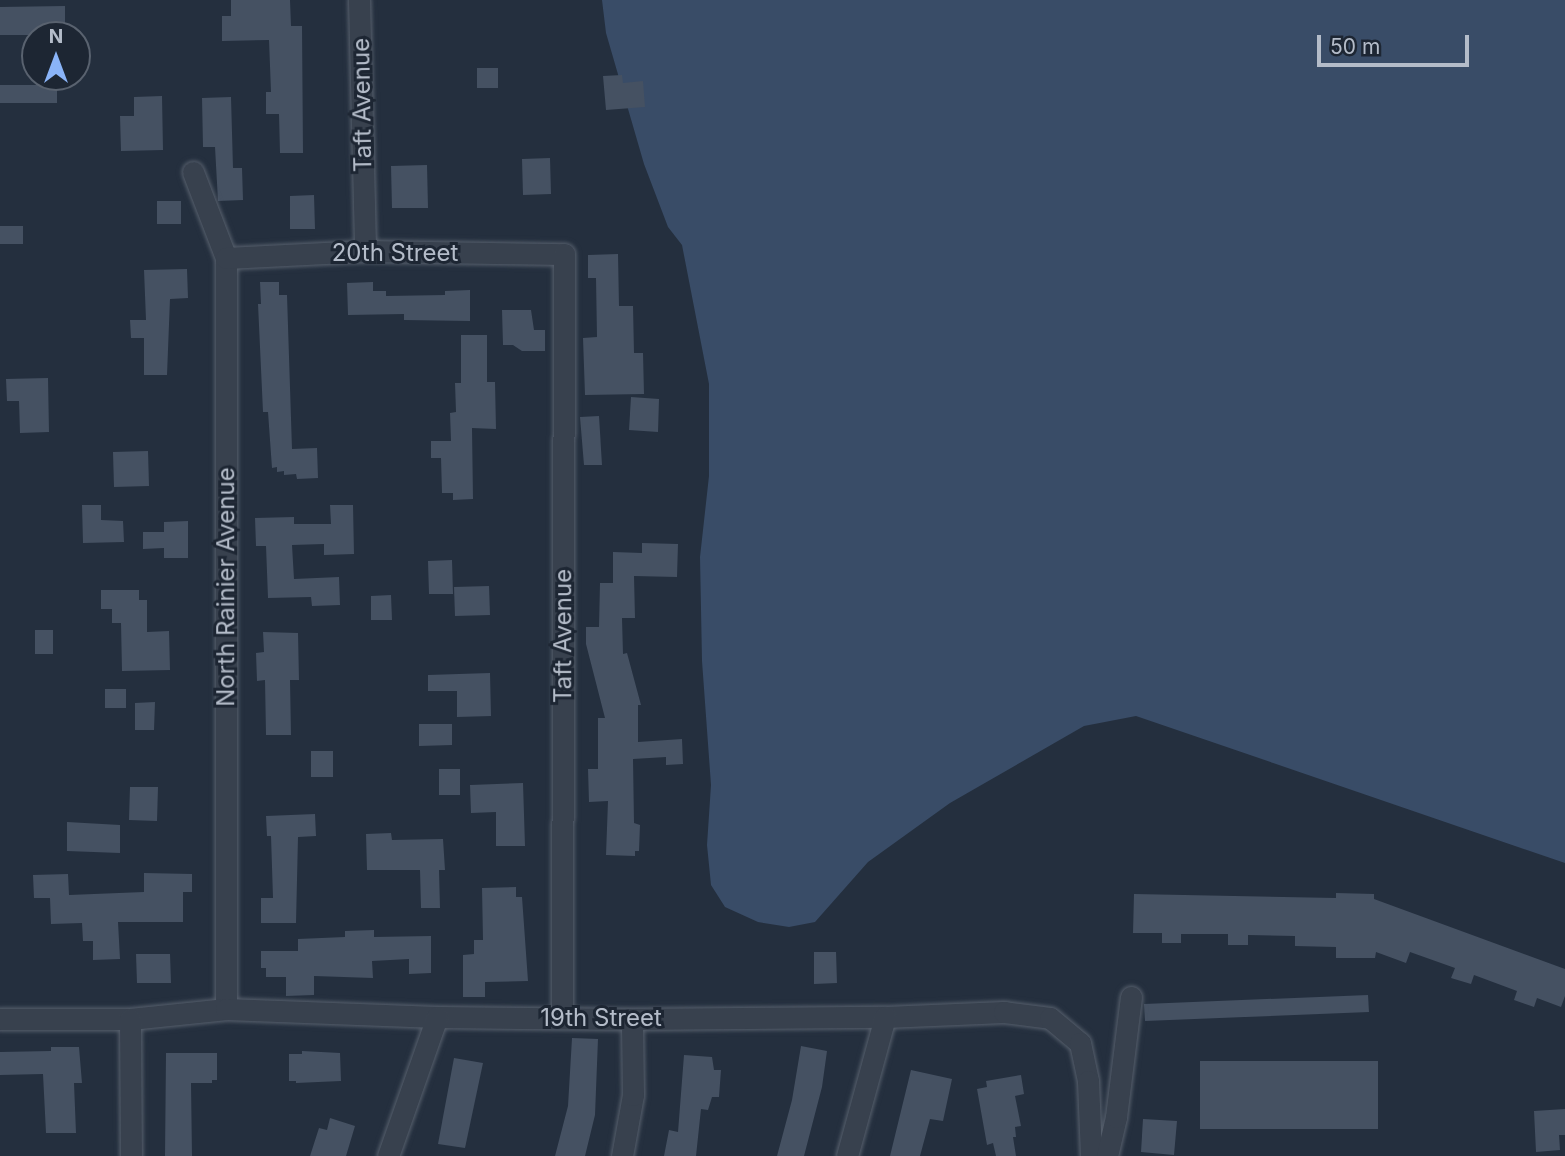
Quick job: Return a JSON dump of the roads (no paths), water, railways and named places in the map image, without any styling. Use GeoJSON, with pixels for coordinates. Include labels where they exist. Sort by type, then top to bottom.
{"type":"FeatureCollection","features":[{"type":"Feature","properties":{"kind":"street","name":"Taft Avenue"},"geometry":{"type":"LineString","coordinates":[[359,0],[365,251]]}},
{"type":"Feature","properties":{"kind":"street","name":"North Rainier Avenue"},"geometry":{"type":"LineString","coordinates":[[193,172],[226,258],[226,1009]]}},
{"type":"Feature","properties":{"kind":"street","name":"20th Street"},"geometry":{"type":"LineString","coordinates":[[226,258],[365,251],[564,254]]}},
{"type":"Feature","properties":{"kind":"street","name":"Taft Avenue"},"geometry":{"type":"LineString","coordinates":[[562,1018],[564,254]]}},
{"type":"Feature","properties":{"kind":"street"},"geometry":{"type":"LineString","coordinates":[[1107,1156],[1116,1117],[1131,997]]}},
{"type":"Feature","properties":{"kind":"street","name":"19th Street"},"geometry":{"type":"LineString","coordinates":[[0,1019],[130,1019],[226,1009],[437,1017],[632,1019],[885,1017],[1004,1012],[1050,1018],[1080,1043],[1088,1081],[1091,1156]]}},
{"type":"Feature","properties":{"kind":"street"},"geometry":{"type":"LineString","coordinates":[[388,1156],[437,1017]]}},
{"type":"Feature","properties":{"kind":"street"},"geometry":{"type":"LineString","coordinates":[[847,1156],[885,1017]]}},
{"type":"Feature","properties":{"kind":"street"},"geometry":{"type":"LineString","coordinates":[[130,1019],[131,1156]]}},
{"type":"Feature","properties":{"kind":"street"},"geometry":{"type":"LineString","coordinates":[[622,1156],[633,1095],[632,1019]]}},
{"type":"Feature","properties":{"kind":"water"},"geometry":{"type":"Polygon","coordinates":[[[602,0],[1565,0],[1565,863],[1136,716],[1084,726],[950,803],[868,862],[815,922],[789,927],[758,922],[725,907],[711,885],[707,845],[711,785],[702,661],[700,557],[709,476],[709,384],[682,245],[668,227],[644,164],[606,33],[602,0]]]}}]}
